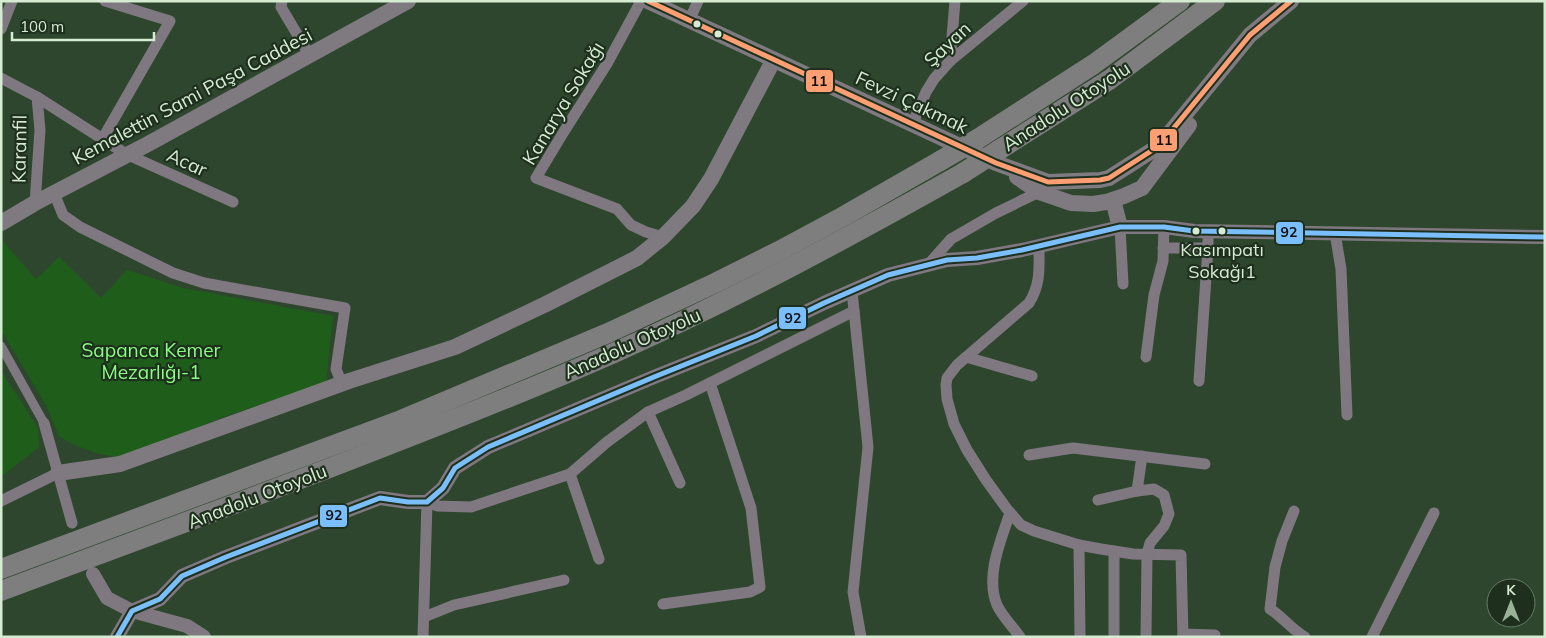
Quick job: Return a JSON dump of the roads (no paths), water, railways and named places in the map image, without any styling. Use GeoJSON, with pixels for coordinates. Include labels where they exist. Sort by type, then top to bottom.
{"type":"FeatureCollection","features":[{"type":"Feature","properties":{"kind":"highway","name":"Anadolu Otoyolu"},"geometry":{"type":"LineString","coordinates":[[1,570],[400,420],[600,337],[706,287],[844,216],[976,140],[1094,64],[1180,1]]}},
{"type":"Feature","properties":{"kind":"highway","name":"Anadolu Otoyolu"},"geometry":{"type":"LineString","coordinates":[[1,591],[208,515],[408,438],[616,352],[723,302],[852,235],[963,173],[997,157],[1109,80],[1215,1]]}},
{"type":"Feature","properties":{"kind":"main road","name":"Fevzi Çakmak"},"geometry":{"type":"LineString","coordinates":[[648,1],[912,125],[997,157]]}},
{"type":"Feature","properties":{"kind":"main road"},"geometry":{"type":"LineString","coordinates":[[1094,204],[1095,189],[1104,179],[1158,146],[1250,35],[1291,1]]}},
{"type":"Feature","properties":{"kind":"main road","name":"Kemalettin Sami Paşa Caddesi"},"geometry":{"type":"LineString","coordinates":[[1,223],[310,56],[405,2]]}},
{"type":"Feature","properties":{"kind":"main road"},"geometry":{"type":"LineString","coordinates":[[58,473],[120,464],[342,384],[455,347],[638,258],[663,237],[692,206],[711,178],[773,60]]}},
{"type":"Feature","properties":{"kind":"main road"},"geometry":{"type":"LineString","coordinates":[[997,157],[1039,192],[1072,204],[1094,204],[1118,198],[1142,188],[1186,130],[1221,69]]}},
{"type":"Feature","properties":{"kind":"main road"},"geometry":{"type":"LineString","coordinates":[[997,157],[1048,182],[1104,179],[1117,182],[1120,227]]}},
{"type":"Feature","properties":{"kind":"street"},"geometry":{"type":"LineString","coordinates":[[1,29],[12,1]]}},
{"type":"Feature","properties":{"kind":"street"},"geometry":{"type":"LineString","coordinates":[[103,138],[170,21],[105,1]]}},
{"type":"Feature","properties":{"kind":"street"},"geometry":{"type":"LineString","coordinates":[[282,1],[281,7],[310,56]]}},
{"type":"Feature","properties":{"kind":"street","name":"Kanarya Sokağı"},"geometry":{"type":"LineString","coordinates":[[641,1],[608,62],[536,178],[617,208],[631,225],[663,237]]}},
{"type":"Feature","properties":{"kind":"street"},"geometry":{"type":"LineString","coordinates":[[689,21],[698,1]]}},
{"type":"Feature","properties":{"kind":"street"},"geometry":{"type":"LineString","coordinates":[[950,61],[956,1]]}},
{"type":"Feature","properties":{"kind":"street","name":"Şayan"},"geometry":{"type":"LineString","coordinates":[[912,125],[926,92],[934,79],[950,61],[1023,1]]}},
{"type":"Feature","properties":{"kind":"street","name":"Acar"},"geometry":{"type":"LineString","coordinates":[[1,78],[37,96],[126,154],[233,202]]}},
{"type":"Feature","properties":{"kind":"street","name":"Karanfil"},"geometry":{"type":"LineString","coordinates":[[35,203],[40,130],[37,96]]}},
{"type":"Feature","properties":{"kind":"street"},"geometry":{"type":"LineString","coordinates":[[927,266],[950,238],[1039,192]]}},
{"type":"Feature","properties":{"kind":"street"},"geometry":{"type":"LineString","coordinates":[[54,193],[63,216],[173,273],[204,283],[345,308],[336,369],[342,384]]}},
{"type":"Feature","properties":{"kind":"street"},"geometry":{"type":"LineString","coordinates":[[1120,227],[1123,284]]}},
{"type":"Feature","properties":{"kind":"street"},"geometry":{"type":"LineString","coordinates":[[423,637],[427,502],[442,488],[455,468],[488,447],[756,336],[888,275],[947,260],[978,258],[1120,227],[1164,227],[1208,231],[1545,236]]}},
{"type":"Feature","properties":{"kind":"street"},"geometry":{"type":"LineString","coordinates":[[1146,357],[1154,295],[1163,261],[1164,227]]}},
{"type":"Feature","properties":{"kind":"street"},"geometry":{"type":"LineString","coordinates":[[1199,381],[1208,231]]}},
{"type":"Feature","properties":{"kind":"street"},"geometry":{"type":"LineString","coordinates":[[1335,232],[1341,269],[1347,415]]}},
{"type":"Feature","properties":{"kind":"street"},"geometry":{"type":"LineString","coordinates":[[1039,246],[1039,277],[1035,293],[1029,303],[966,357],[952,370],[947,378],[949,407],[954,424],[967,450],[986,480],[1021,525],[1079,545],[1114,551],[1181,556],[1183,636],[1215,635],[1215,637]]}},
{"type":"Feature","properties":{"kind":"street"},"geometry":{"type":"LineString","coordinates":[[1163,248],[1208,248]]}},
{"type":"Feature","properties":{"kind":"street"},"geometry":{"type":"LineString","coordinates":[[852,291],[868,447],[853,592],[861,637]]}},
{"type":"Feature","properties":{"kind":"street"},"geometry":{"type":"LineString","coordinates":[[117,637],[132,611],[160,599],[182,576],[226,557],[380,498],[408,502],[427,502],[437,506],[471,507],[570,474],[607,442],[648,412],[854,311]]}},
{"type":"Feature","properties":{"kind":"street"},"geometry":{"type":"LineString","coordinates":[[1,346],[44,423],[72,523]]}},
{"type":"Feature","properties":{"kind":"street"},"geometry":{"type":"LineString","coordinates":[[966,357],[1032,376]]}},
{"type":"Feature","properties":{"kind":"street"},"geometry":{"type":"LineString","coordinates":[[663,604],[750,592],[760,587],[752,508],[710,383]]}},
{"type":"Feature","properties":{"kind":"street"},"geometry":{"type":"LineString","coordinates":[[648,412],[680,483]]}},
{"type":"Feature","properties":{"kind":"street"},"geometry":{"type":"LineString","coordinates":[[1029,455],[1073,448],[1205,464]]}},
{"type":"Feature","properties":{"kind":"street"},"geometry":{"type":"LineString","coordinates":[[1136,491],[1142,456]]}},
{"type":"Feature","properties":{"kind":"street"},"geometry":{"type":"LineString","coordinates":[[1,501],[58,473]]}},
{"type":"Feature","properties":{"kind":"street"},"geometry":{"type":"LineString","coordinates":[[570,474],[599,559]]}},
{"type":"Feature","properties":{"kind":"street"},"geometry":{"type":"LineString","coordinates":[[1098,500],[1136,491],[1154,489],[1164,495],[1169,514],[1164,526],[1150,543],[1147,554],[1146,637]]}},
{"type":"Feature","properties":{"kind":"street"},"geometry":{"type":"LineString","coordinates":[[1294,511],[1282,541],[1275,567],[1269,603],[1270,609],[1279,614],[1295,631],[1305,637]]}},
{"type":"Feature","properties":{"kind":"street"},"geometry":{"type":"LineString","coordinates":[[1010,513],[995,564],[994,595],[998,607],[1020,637]]}},
{"type":"Feature","properties":{"kind":"street"},"geometry":{"type":"LineString","coordinates":[[1372,637],[1434,513]]}},
{"type":"Feature","properties":{"kind":"street"},"geometry":{"type":"LineString","coordinates":[[1079,545],[1080,637]]}},
{"type":"Feature","properties":{"kind":"street"},"geometry":{"type":"LineString","coordinates":[[1114,551],[1114,637]]}},
{"type":"Feature","properties":{"kind":"street"},"geometry":{"type":"LineString","coordinates":[[92,574],[108,598],[132,611],[187,626],[204,637]]}},
{"type":"Feature","properties":{"kind":"street"},"geometry":{"type":"LineString","coordinates":[[424,617],[454,605],[564,580]]}},
{"type":"Feature","properties":{"kind":"place","name":"Kasımpatı Sokağı1"},"geometry":{"type":"Point","coordinates":[1222,231]}},
{"type":"Feature","properties":{"kind":"park label","name":"Sapanca Kemer Mezarlığı-1"},"geometry":{"type":"Point","coordinates":[151,361]}}]}
